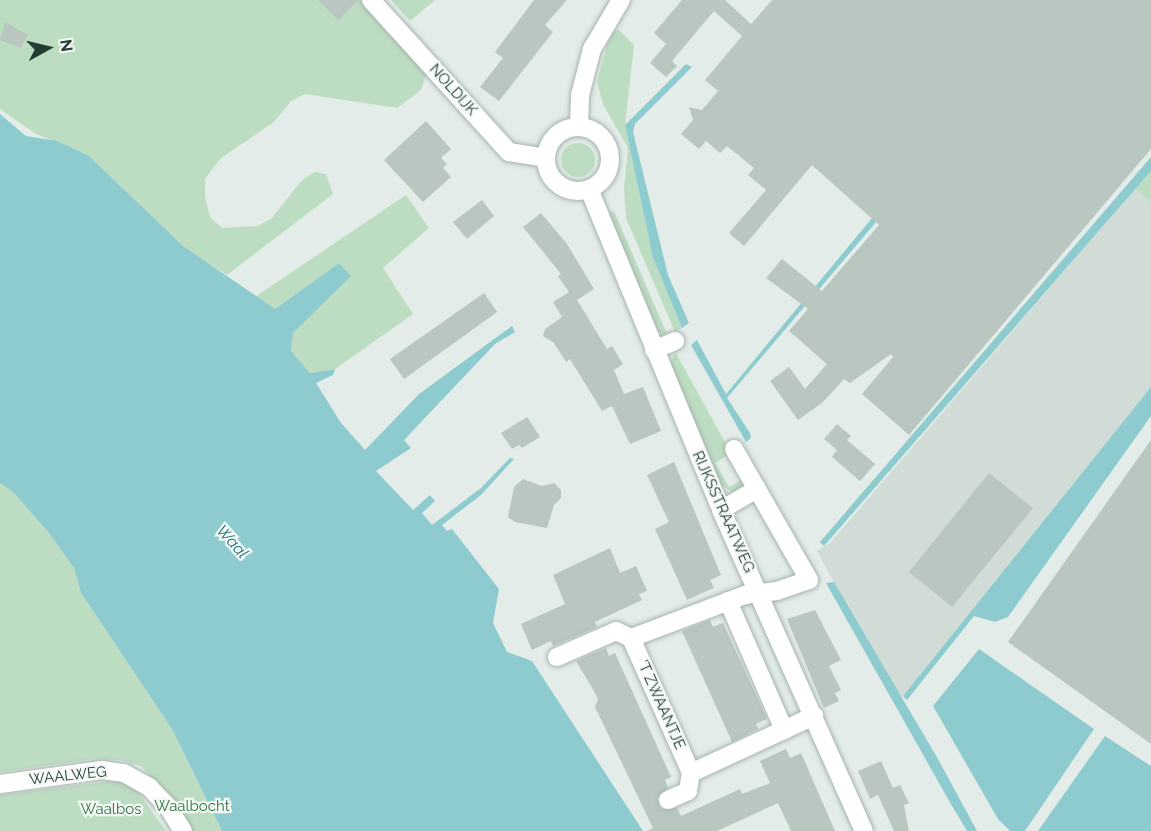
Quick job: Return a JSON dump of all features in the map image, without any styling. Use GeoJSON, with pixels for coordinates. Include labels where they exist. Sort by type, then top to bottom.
{"type":"FeatureCollection","features":[{"type":"Feature","properties":{"kind":"street","name":"NOLDIJK"},"geometry":{"type":"LineString","coordinates":[[371,0],[509,152],[546,158]]}},
{"type":"Feature","properties":{"kind":"street"},"geometry":{"type":"LineString","coordinates":[[579,126],[580,95],[592,49],[621,0]]}},
{"type":"Feature","properties":{"kind":"street"},"geometry":{"type":"LineString","coordinates":[[579,126],[597,132],[610,154],[608,173],[589,189],[551,189],[546,158],[556,135],[579,126]]}},
{"type":"Feature","properties":{"kind":"street","name":"RIJKSSTRAATWEG"},"geometry":{"type":"LineString","coordinates":[[589,189],[600,237],[654,350],[721,510],[864,831]]}},
{"type":"Feature","properties":{"kind":"street"},"geometry":{"type":"LineString","coordinates":[[654,350],[675,341]]}},
{"type":"Feature","properties":{"kind":"street"},"geometry":{"type":"LineString","coordinates":[[557,657],[616,631],[631,638],[728,600],[809,580],[734,449]]}},
{"type":"Feature","properties":{"kind":"street"},"geometry":{"type":"LineString","coordinates":[[721,510],[757,489]]}},
{"type":"Feature","properties":{"kind":"street"},"geometry":{"type":"LineString","coordinates":[[728,600],[784,730]]}},
{"type":"Feature","properties":{"kind":"street","name":"'T ZWAANTJE"},"geometry":{"type":"LineString","coordinates":[[631,638],[690,773]]}},
{"type":"Feature","properties":{"kind":"street"},"geometry":{"type":"LineString","coordinates":[[668,800],[688,791],[690,773],[814,716]]}},
{"type":"Feature","properties":{"kind":"street","name":"WAALWEG"},"geometry":{"type":"LineString","coordinates":[[0,784],[82,772],[124,773],[149,787],[168,807],[183,831]]}},
{"type":"Feature","properties":{"kind":"shaded area"},"geometry":{"type":"Polygon","coordinates":[[[1135,189],[1151,202],[1151,387],[903,696],[896,697],[817,551],[830,543],[1135,189]]]}},
{"type":"Feature","properties":{"kind":"green space"},"geometry":{"type":"Polygon","coordinates":[[[0,0],[362,0],[427,72],[421,90],[397,108],[305,94],[291,101],[274,122],[221,158],[205,179],[205,197],[210,217],[222,228],[258,226],[272,218],[302,180],[315,172],[326,174],[333,194],[227,275],[183,247],[89,156],[36,134],[0,109],[0,0]]]}},
{"type":"Feature","properties":{"kind":"green space"},"geometry":{"type":"Polygon","coordinates":[[[391,0],[435,0],[410,21],[391,0]]]}},
{"type":"Feature","properties":{"kind":"green space"},"geometry":{"type":"Polygon","coordinates":[[[619,30],[634,45],[625,125],[653,258],[682,328],[675,332],[626,218],[624,189],[628,148],[603,104],[597,82],[607,45],[613,32],[619,30]]]}},
{"type":"Feature","properties":{"kind":"green space"},"geometry":{"type":"Polygon","coordinates":[[[578,143],[590,148],[595,160],[590,172],[578,177],[566,172],[561,160],[566,148],[578,143]]]}},
{"type":"Feature","properties":{"kind":"green space"},"geometry":{"type":"Polygon","coordinates":[[[1151,171],[1151,202],[1135,189],[1151,171]]]}},
{"type":"Feature","properties":{"kind":"green space"},"geometry":{"type":"Polygon","coordinates":[[[406,195],[429,228],[383,268],[413,314],[335,369],[310,373],[291,351],[293,333],[350,275],[339,263],[275,309],[255,297],[406,195]]]}},
{"type":"Feature","properties":{"kind":"green space"},"geometry":{"type":"Polygon","coordinates":[[[614,211],[666,335],[655,330],[607,214],[614,211]]]}},
{"type":"Feature","properties":{"kind":"green space"},"geometry":{"type":"Polygon","coordinates":[[[676,353],[731,453],[715,463],[729,487],[741,480],[743,488],[733,492],[719,484],[669,363],[676,353]]]}},
{"type":"Feature","properties":{"kind":"green space","name":"Waalbocht"},"geometry":{"type":"Polygon","coordinates":[[[0,483],[14,493],[49,533],[74,568],[81,593],[172,729],[222,831],[187,831],[168,795],[141,766],[120,760],[94,759],[0,772],[0,483]]]}},
{"type":"Feature","properties":{"kind":"green space","name":"Waalbos"},"geometry":{"type":"Polygon","coordinates":[[[119,780],[132,784],[166,831],[0,831],[0,795],[119,780]]]}},
{"type":"Feature","properties":{"kind":"water"},"geometry":{"type":"Polygon","coordinates":[[[1053,0],[1064,0],[727,398],[750,433],[751,438],[746,442],[691,345],[697,340],[726,394],[1053,0]]]}},
{"type":"Feature","properties":{"kind":"water"},"geometry":{"type":"Polygon","coordinates":[[[686,64],[692,67],[635,124],[633,132],[668,275],[689,323],[682,328],[653,258],[625,125],[686,64]]]}},
{"type":"Feature","properties":{"kind":"water","name":"Waal"},"geometry":{"type":"Polygon","coordinates":[[[0,114],[26,136],[57,141],[89,156],[183,246],[275,309],[339,263],[351,276],[293,333],[291,351],[310,373],[335,369],[333,375],[316,383],[341,423],[365,450],[419,394],[512,326],[515,332],[495,344],[404,440],[411,448],[376,471],[413,510],[430,495],[435,501],[422,513],[432,525],[481,488],[510,458],[514,459],[481,495],[442,525],[447,531],[452,529],[499,589],[493,623],[507,652],[532,661],[643,831],[222,831],[172,729],[81,593],[74,568],[49,533],[14,493],[0,483],[0,114]]]}},
{"type":"Feature","properties":{"kind":"water"},"geometry":{"type":"Polygon","coordinates":[[[1151,157],[1151,171],[824,546],[820,542],[1151,157]]]}},
{"type":"Feature","properties":{"kind":"water"},"geometry":{"type":"Polygon","coordinates":[[[1151,387],[1151,416],[1008,617],[995,622],[974,616],[907,700],[903,696],[1151,387]]]}},
{"type":"Feature","properties":{"kind":"water"},"geometry":{"type":"Polygon","coordinates":[[[834,582],[938,759],[977,831],[967,831],[952,806],[826,583],[834,582]]]}},
{"type":"Feature","properties":{"kind":"water"},"geometry":{"type":"Polygon","coordinates":[[[979,649],[1094,729],[1025,831],[1010,831],[998,819],[933,706],[979,649]]]}},
{"type":"Feature","properties":{"kind":"water"},"geometry":{"type":"Polygon","coordinates":[[[1105,736],[1151,766],[1151,831],[1038,831],[1105,736]]]}},
{"type":"Feature","properties":{"kind":"building"},"geometry":{"type":"Polygon","coordinates":[[[318,0],[359,0],[338,20],[318,0]]]}},
{"type":"Feature","properties":{"kind":"building"},"geometry":{"type":"Polygon","coordinates":[[[534,0],[567,0],[545,25],[553,32],[499,101],[480,87],[503,58],[495,52],[534,0]]]}},
{"type":"Feature","properties":{"kind":"building"},"geometry":{"type":"Polygon","coordinates":[[[682,0],[725,0],[751,24],[772,0],[1151,0],[1151,149],[909,435],[862,394],[893,357],[891,354],[850,383],[844,379],[822,403],[798,420],[770,381],[789,367],[805,389],[827,364],[789,331],[808,309],[766,278],[782,259],[822,291],[879,225],[812,165],[744,246],[729,233],[766,190],[748,175],[754,168],[727,146],[720,153],[706,141],[699,149],[681,134],[693,120],[689,107],[702,110],[718,91],[705,80],[742,36],[714,11],[672,61],[677,66],[666,77],[650,63],[666,44],[654,33],[682,0]]]}},
{"type":"Feature","properties":{"kind":"building"},"geometry":{"type":"Polygon","coordinates":[[[5,22],[28,35],[21,48],[0,40],[5,22]]]}},
{"type":"Feature","properties":{"kind":"building"},"geometry":{"type":"Polygon","coordinates":[[[426,121],[451,149],[441,158],[447,164],[443,168],[451,177],[423,202],[384,160],[426,121]]]}},
{"type":"Feature","properties":{"kind":"building"},"geometry":{"type":"Polygon","coordinates":[[[482,200],[494,216],[467,239],[453,222],[482,200]]]}},
{"type":"Feature","properties":{"kind":"building"},"geometry":{"type":"Polygon","coordinates":[[[541,213],[567,244],[594,289],[577,300],[607,349],[612,346],[623,364],[614,370],[624,394],[643,387],[661,431],[630,444],[612,406],[602,411],[570,359],[566,362],[554,343],[543,336],[545,329],[562,317],[553,302],[569,292],[558,276],[561,274],[523,227],[541,213]]]}},
{"type":"Feature","properties":{"kind":"building"},"geometry":{"type":"Polygon","coordinates":[[[484,293],[497,312],[404,379],[390,359],[484,293]]]}},
{"type":"Feature","properties":{"kind":"building"},"geometry":{"type":"Polygon","coordinates":[[[527,417],[540,437],[522,448],[519,445],[512,449],[501,433],[527,417]]]}},
{"type":"Feature","properties":{"kind":"building"},"geometry":{"type":"Polygon","coordinates":[[[837,424],[851,436],[847,440],[875,464],[860,481],[832,457],[837,450],[824,439],[837,424]]]}},
{"type":"Feature","properties":{"kind":"building"},"geometry":{"type":"Polygon","coordinates":[[[1151,440],[1151,744],[1008,642],[1151,440]]]}},
{"type":"Feature","properties":{"kind":"building"},"geometry":{"type":"Polygon","coordinates":[[[674,462],[721,575],[710,580],[714,588],[687,600],[655,529],[669,522],[647,475],[674,462]]]}},
{"type":"Feature","properties":{"kind":"building"},"geometry":{"type":"Polygon","coordinates":[[[989,473],[1033,508],[952,607],[909,572],[989,473]]]}},
{"type":"Feature","properties":{"kind":"building"},"geometry":{"type":"Polygon","coordinates":[[[523,479],[542,486],[554,483],[561,490],[561,498],[554,505],[547,528],[515,522],[508,517],[514,487],[523,479]]]}},
{"type":"Feature","properties":{"kind":"building"},"geometry":{"type":"Polygon","coordinates":[[[610,548],[620,573],[636,566],[647,591],[639,594],[642,600],[595,622],[597,627],[553,646],[551,641],[532,650],[521,624],[565,604],[553,575],[610,548]]]}},
{"type":"Feature","properties":{"kind":"building"},"geometry":{"type":"Polygon","coordinates":[[[815,610],[841,660],[829,666],[841,690],[835,693],[839,701],[824,708],[787,619],[815,610]]]}},
{"type":"Feature","properties":{"kind":"building"},"geometry":{"type":"Polygon","coordinates":[[[710,620],[713,627],[723,623],[767,719],[756,724],[758,729],[732,742],[682,631],[710,620]]]}},
{"type":"Feature","properties":{"kind":"building"},"geometry":{"type":"Polygon","coordinates":[[[606,648],[609,656],[615,653],[671,777],[665,780],[668,788],[657,798],[661,809],[677,808],[681,816],[740,789],[742,794],[770,783],[760,761],[786,749],[790,758],[801,753],[835,831],[791,831],[778,803],[717,831],[647,831],[653,828],[595,707],[598,699],[576,661],[606,648]]]}},
{"type":"Feature","properties":{"kind":"building"},"geometry":{"type":"Polygon","coordinates":[[[881,761],[893,788],[900,785],[909,803],[904,805],[909,831],[894,831],[878,795],[870,799],[858,771],[881,761]]]}}]}
